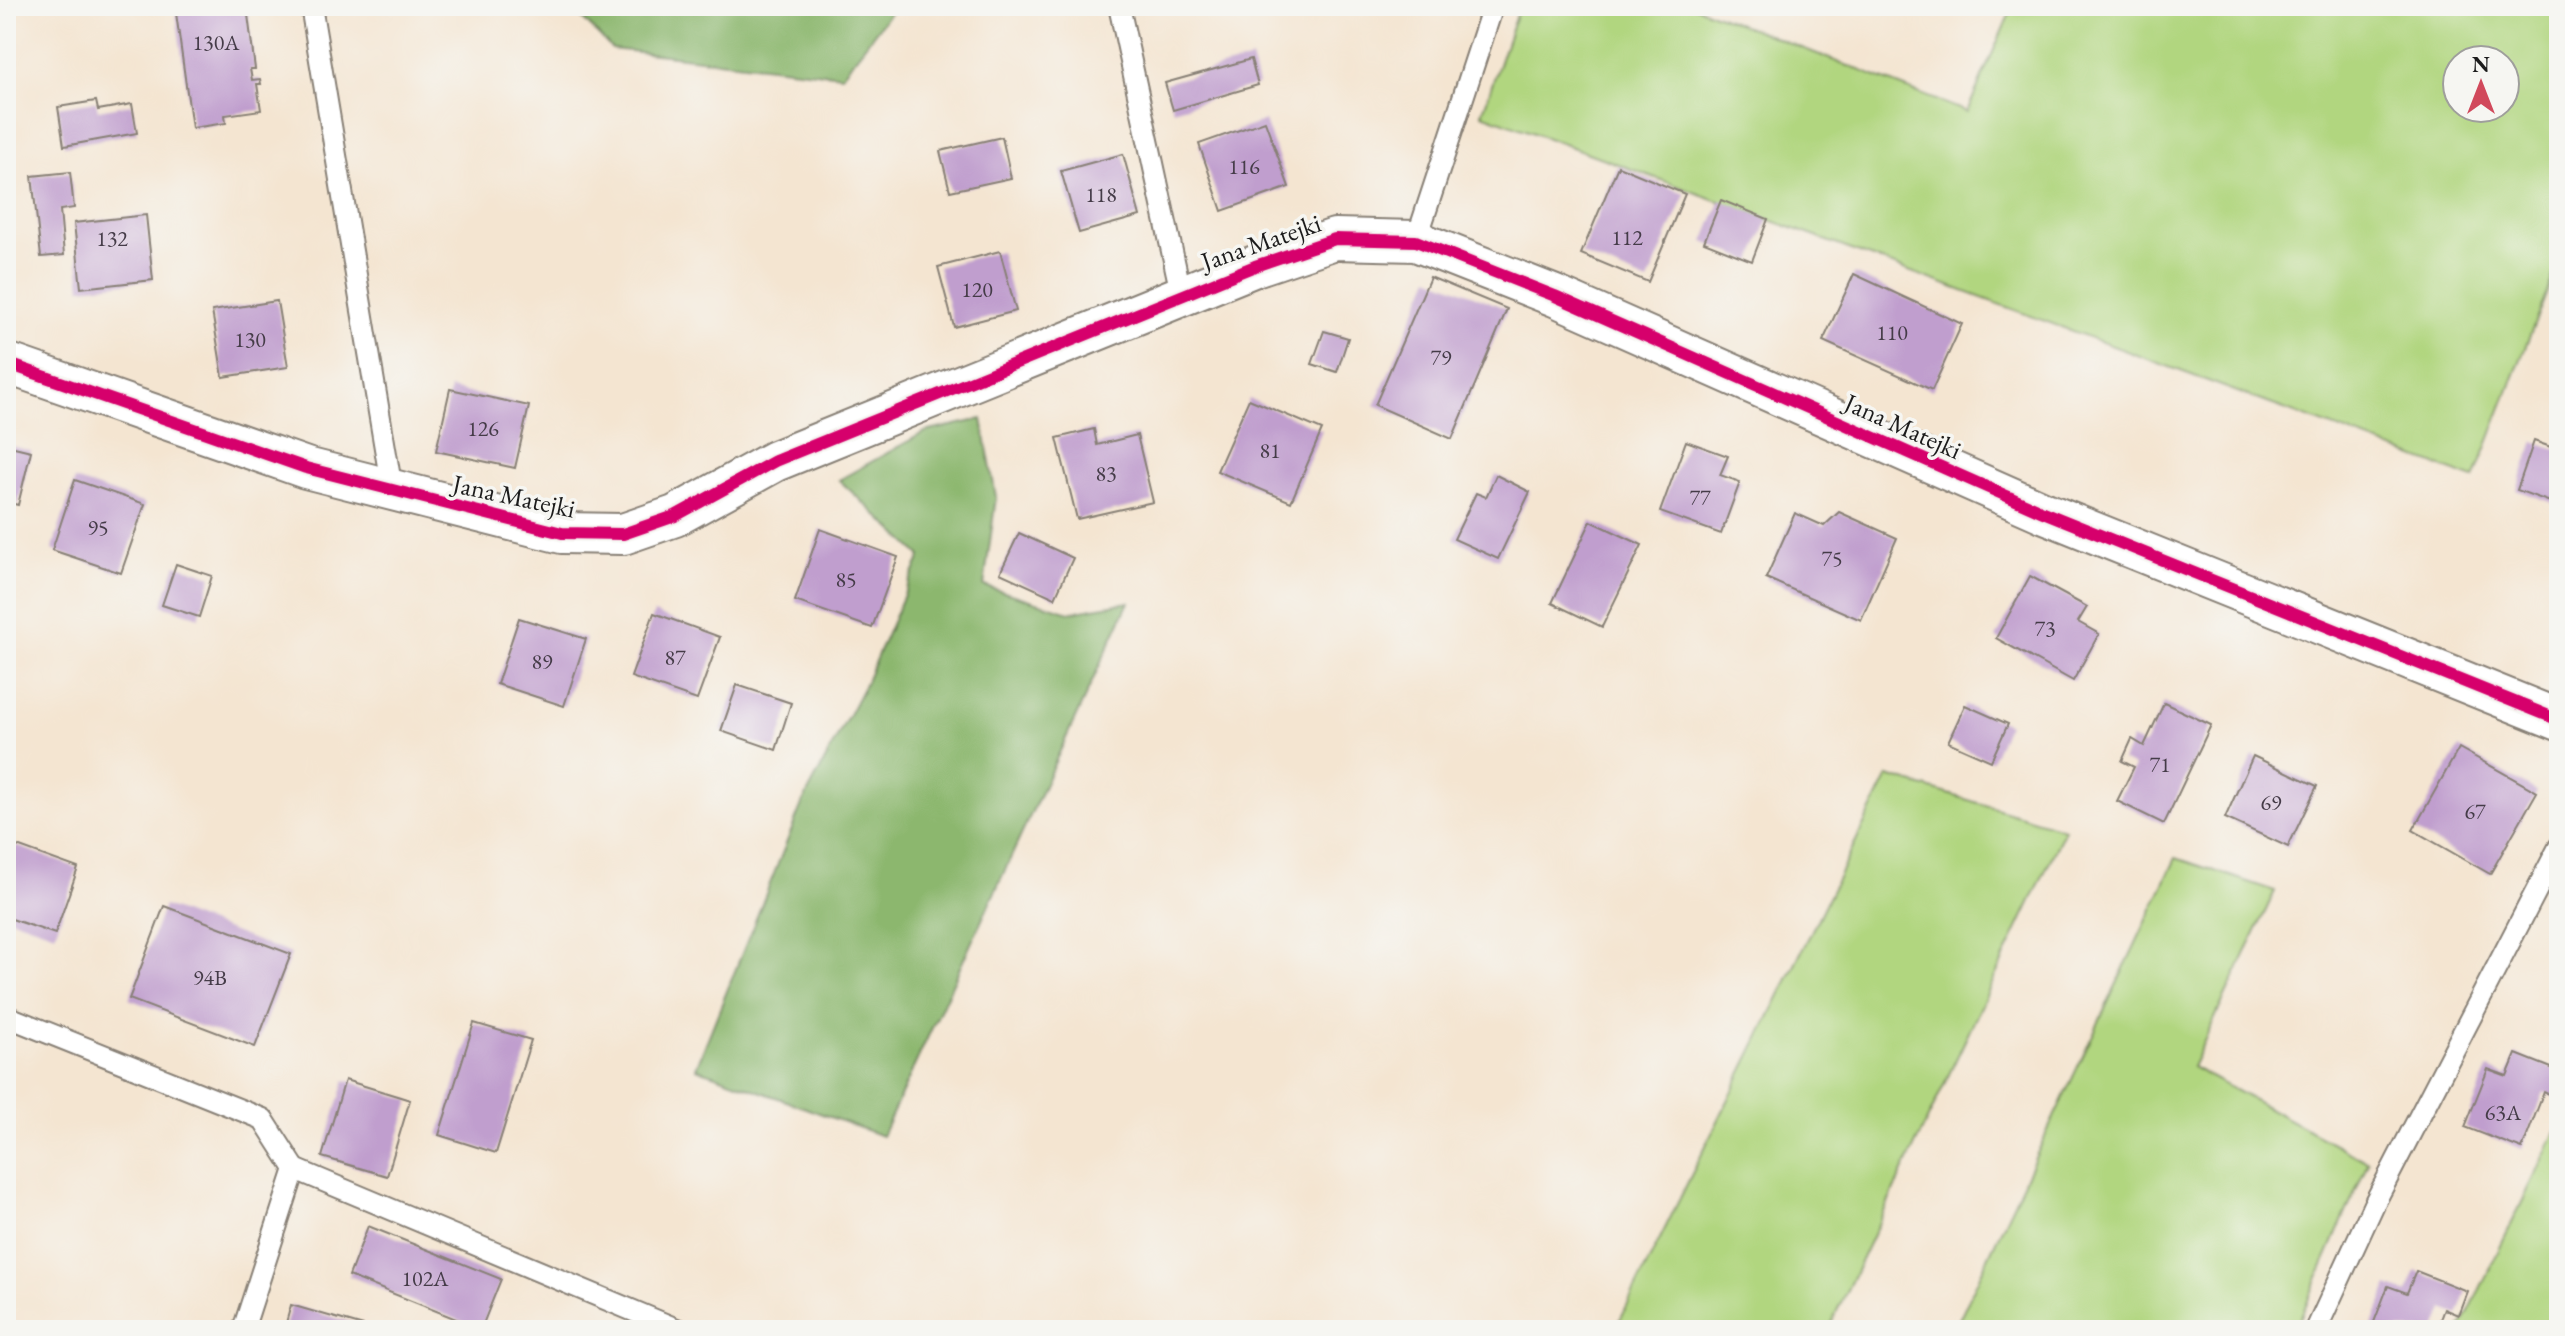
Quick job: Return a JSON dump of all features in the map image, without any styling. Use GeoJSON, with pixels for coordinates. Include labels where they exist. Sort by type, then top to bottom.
{"type":"FeatureCollection","features":[{"type":"Feature","properties":{"kind":"street","name":"Jana Matejki"},"geometry":{"type":"LineString","coordinates":[[6,363],[306,468],[562,533],[623,534],[675,516],[775,461],[1181,293],[1335,239],[1416,241],[1569,302],[2043,512],[2559,720]]}},
{"type":"Feature","properties":{"kind":"lane"},"geometry":{"type":"LineString","coordinates":[[311,6],[392,490]]}},
{"type":"Feature","properties":{"kind":"lane"},"geometry":{"type":"LineString","coordinates":[[1119,6],[1181,293]]}},
{"type":"Feature","properties":{"kind":"lane"},"geometry":{"type":"LineString","coordinates":[[1416,241],[1493,6]]}},
{"type":"Feature","properties":{"kind":"lane"},"geometry":{"type":"LineString","coordinates":[[2316,1330],[2374,1204],[2559,847]]}},
{"type":"Feature","properties":{"kind":"lane"},"geometry":{"type":"LineString","coordinates":[[6,1016],[263,1119],[295,1169],[679,1330]]}},
{"type":"Feature","properties":{"kind":"lane"},"geometry":{"type":"LineString","coordinates":[[243,1330],[295,1169]]}},
{"type":"Feature","properties":{"kind":"green space"},"geometry":{"type":"Polygon","coordinates":[[[570,6],[895,6],[842,75],[612,49],[570,6]]]}},
{"type":"Feature","properties":{"kind":"green space"},"geometry":{"type":"Polygon","coordinates":[[[1519,6],[1694,6],[1967,112],[2013,6],[2559,6],[2559,261],[2474,479],[1482,114],[1519,6]]]}},
{"type":"Feature","properties":{"kind":"green space"},"geometry":{"type":"Polygon","coordinates":[[[982,419],[996,497],[984,586],[1070,612],[1129,602],[882,1136],[696,1068],[802,804],[864,686],[921,556],[839,480],[925,432],[982,419]]]}},
{"type":"Feature","properties":{"kind":"green space"},"geometry":{"type":"Polygon","coordinates":[[[1888,776],[2065,829],[1828,1330],[1615,1330],[1888,776]]]}},
{"type":"Feature","properties":{"kind":"green space"},"geometry":{"type":"Polygon","coordinates":[[[2176,858],[2275,891],[2192,1067],[2368,1162],[2295,1330],[1954,1330],[2176,858]]]}},
{"type":"Feature","properties":{"kind":"green space"},"geometry":{"type":"Polygon","coordinates":[[[2559,1126],[2559,1330],[2460,1330],[2559,1126]]]}},
{"type":"Feature","properties":{"kind":"building"},"geometry":{"type":"Polygon","coordinates":[[[175,6],[240,6],[241,11],[250,10],[248,15],[255,69],[250,69],[252,80],[260,79],[261,84],[257,84],[261,110],[225,115],[226,123],[192,128],[175,6]]]}},
{"type":"Feature","properties":{"kind":"building"},"geometry":{"type":"Polygon","coordinates":[[[1251,59],[1258,85],[1173,110],[1165,83],[1251,59]]]}},
{"type":"Feature","properties":{"kind":"building"},"geometry":{"type":"Polygon","coordinates":[[[96,101],[98,110],[132,104],[137,133],[64,146],[58,107],[96,101]]]}},
{"type":"Feature","properties":{"kind":"building"},"geometry":{"type":"Polygon","coordinates":[[[1265,121],[1289,187],[1222,211],[1199,144],[1265,121]]]}},
{"type":"Feature","properties":{"kind":"building"},"geometry":{"type":"Polygon","coordinates":[[[1002,137],[1011,178],[950,191],[940,151],[1002,137]]]}},
{"type":"Feature","properties":{"kind":"building"},"geometry":{"type":"Polygon","coordinates":[[[1123,154],[1140,216],[1079,233],[1061,171],[1123,154]]]}},
{"type":"Feature","properties":{"kind":"building"},"geometry":{"type":"Polygon","coordinates":[[[1618,166],[1685,194],[1648,282],[1581,254],[1618,166]]]}},
{"type":"Feature","properties":{"kind":"building"},"geometry":{"type":"Polygon","coordinates":[[[70,172],[74,208],[60,210],[64,255],[41,257],[32,176],[70,172]]]}},
{"type":"Feature","properties":{"kind":"building"},"geometry":{"type":"Polygon","coordinates":[[[1721,200],[1768,219],[1752,261],[1704,242],[1721,200]]]}},
{"type":"Feature","properties":{"kind":"building"},"geometry":{"type":"Polygon","coordinates":[[[146,215],[153,280],[81,288],[74,223],[146,215]]]}},
{"type":"Feature","properties":{"kind":"building"},"geometry":{"type":"Polygon","coordinates":[[[1000,251],[1016,311],[954,327],[938,267],[1000,251]]]}},
{"type":"Feature","properties":{"kind":"building"},"geometry":{"type":"Polygon","coordinates":[[[1854,274],[1962,324],[1932,390],[1823,341],[1854,274]]]}},
{"type":"Feature","properties":{"kind":"building"},"geometry":{"type":"Polygon","coordinates":[[[1430,277],[1507,309],[1452,439],[1375,405],[1430,277]]]}},
{"type":"Feature","properties":{"kind":"building"},"geometry":{"type":"Polygon","coordinates":[[[277,301],[288,367],[223,377],[212,311],[277,301]]]}},
{"type":"Feature","properties":{"kind":"building"},"geometry":{"type":"Polygon","coordinates":[[[1324,331],[1348,338],[1337,372],[1312,364],[1324,331]]]}},
{"type":"Feature","properties":{"kind":"building"},"geometry":{"type":"Polygon","coordinates":[[[450,389],[529,406],[515,468],[436,451],[450,389]]]}},
{"type":"Feature","properties":{"kind":"building"},"geometry":{"type":"Polygon","coordinates":[[[1249,399],[1322,430],[1291,502],[1217,471],[1249,399]]]}},
{"type":"Feature","properties":{"kind":"building"},"geometry":{"type":"Polygon","coordinates":[[[1094,429],[1097,445],[1137,435],[1153,502],[1077,519],[1057,438],[1094,429]]]}},
{"type":"Feature","properties":{"kind":"building"},"geometry":{"type":"Polygon","coordinates":[[[1686,441],[1728,456],[1720,475],[1740,482],[1721,534],[1660,512],[1686,441]]]}},
{"type":"Feature","properties":{"kind":"building"},"geometry":{"type":"Polygon","coordinates":[[[2534,441],[2559,450],[2556,504],[2517,490],[2534,441]]]}},
{"type":"Feature","properties":{"kind":"building"},"geometry":{"type":"Polygon","coordinates":[[[6,445],[31,451],[18,505],[6,502],[6,445]]]}},
{"type":"Feature","properties":{"kind":"building"},"geometry":{"type":"Polygon","coordinates":[[[1496,475],[1530,492],[1498,559],[1454,539],[1476,493],[1486,497],[1496,475]]]}},
{"type":"Feature","properties":{"kind":"building"},"geometry":{"type":"Polygon","coordinates":[[[75,480],[145,504],[121,573],[52,550],[75,480]]]}},
{"type":"Feature","properties":{"kind":"building"},"geometry":{"type":"Polygon","coordinates":[[[1839,512],[1897,538],[1861,620],[1766,578],[1795,513],[1824,526],[1839,512]]]}},
{"type":"Feature","properties":{"kind":"building"},"geometry":{"type":"Polygon","coordinates":[[[1591,521],[1642,545],[1602,627],[1552,603],[1591,521]]]}},
{"type":"Feature","properties":{"kind":"building"},"geometry":{"type":"Polygon","coordinates":[[[820,529],[898,557],[872,628],[795,601],[820,529]]]}},
{"type":"Feature","properties":{"kind":"building"},"geometry":{"type":"Polygon","coordinates":[[[1019,533],[1073,558],[1055,598],[1000,573],[1019,533]]]}},
{"type":"Feature","properties":{"kind":"building"},"geometry":{"type":"Polygon","coordinates":[[[176,564],[212,576],[199,617],[162,605],[176,564]]]}},
{"type":"Feature","properties":{"kind":"building"},"geometry":{"type":"Polygon","coordinates":[[[2030,576],[2087,607],[2078,622],[2099,634],[2073,681],[1996,638],[2030,576]]]}},
{"type":"Feature","properties":{"kind":"building"},"geometry":{"type":"Polygon","coordinates":[[[654,613],[720,637],[697,700],[631,677],[654,613]]]}},
{"type":"Feature","properties":{"kind":"building"},"geometry":{"type":"Polygon","coordinates":[[[519,618],[586,639],[564,706],[497,684],[519,618]]]}},
{"type":"Feature","properties":{"kind":"building"},"geometry":{"type":"Polygon","coordinates":[[[737,685],[791,703],[776,750],[721,731],[737,685]]]}},
{"type":"Feature","properties":{"kind":"building"},"geometry":{"type":"Polygon","coordinates":[[[2164,703],[2211,725],[2164,824],[2117,801],[2134,767],[2122,761],[2132,739],[2144,746],[2164,703]]]}},
{"type":"Feature","properties":{"kind":"building"},"geometry":{"type":"Polygon","coordinates":[[[1965,705],[2008,724],[1991,761],[1948,742],[1965,705]]]}},
{"type":"Feature","properties":{"kind":"building"},"geometry":{"type":"Polygon","coordinates":[[[2459,748],[2537,792],[2490,874],[2413,830],[2459,748]]]}},
{"type":"Feature","properties":{"kind":"building"},"geometry":{"type":"Polygon","coordinates":[[[2253,756],[2317,786],[2288,847],[2225,818],[2253,756]]]}},
{"type":"Feature","properties":{"kind":"building"},"geometry":{"type":"Polygon","coordinates":[[[6,842],[78,868],[55,934],[6,917],[6,842]]]}},
{"type":"Feature","properties":{"kind":"building"},"geometry":{"type":"Polygon","coordinates":[[[164,906],[291,954],[255,1047],[129,999],[164,906]]]}},
{"type":"Feature","properties":{"kind":"building"},"geometry":{"type":"Polygon","coordinates":[[[474,1023],[531,1040],[496,1153],[439,1135],[474,1023]]]}},
{"type":"Feature","properties":{"kind":"building"},"geometry":{"type":"Polygon","coordinates":[[[2516,1054],[2559,1071],[2557,1098],[2544,1092],[2522,1149],[2465,1127],[2488,1069],[2507,1076],[2516,1054]]]}},
{"type":"Feature","properties":{"kind":"building"},"geometry":{"type":"Polygon","coordinates":[[[345,1080],[410,1100],[387,1176],[322,1157],[345,1080]]]}},
{"type":"Feature","properties":{"kind":"building"},"geometry":{"type":"Polygon","coordinates":[[[368,1226],[501,1279],[481,1329],[349,1276],[368,1226]]]}},
{"type":"Feature","properties":{"kind":"building"},"geometry":{"type":"Polygon","coordinates":[[[2416,1271],[2467,1291],[2458,1315],[2444,1309],[2436,1330],[2371,1330],[2388,1286],[2407,1293],[2416,1271]]]}},
{"type":"Feature","properties":{"kind":"building"},"geometry":{"type":"Polygon","coordinates":[[[291,1305],[374,1329],[374,1330],[284,1330],[291,1305]]]}},
{"type":"Feature","properties":{"kind":"cycle path"},"geometry":{"type":"LineString","coordinates":[[6,363],[306,468],[562,533],[623,534],[675,516],[775,461],[1255,266],[1335,239],[1416,241],[1555,296],[2043,512],[2559,720]]}}]}
